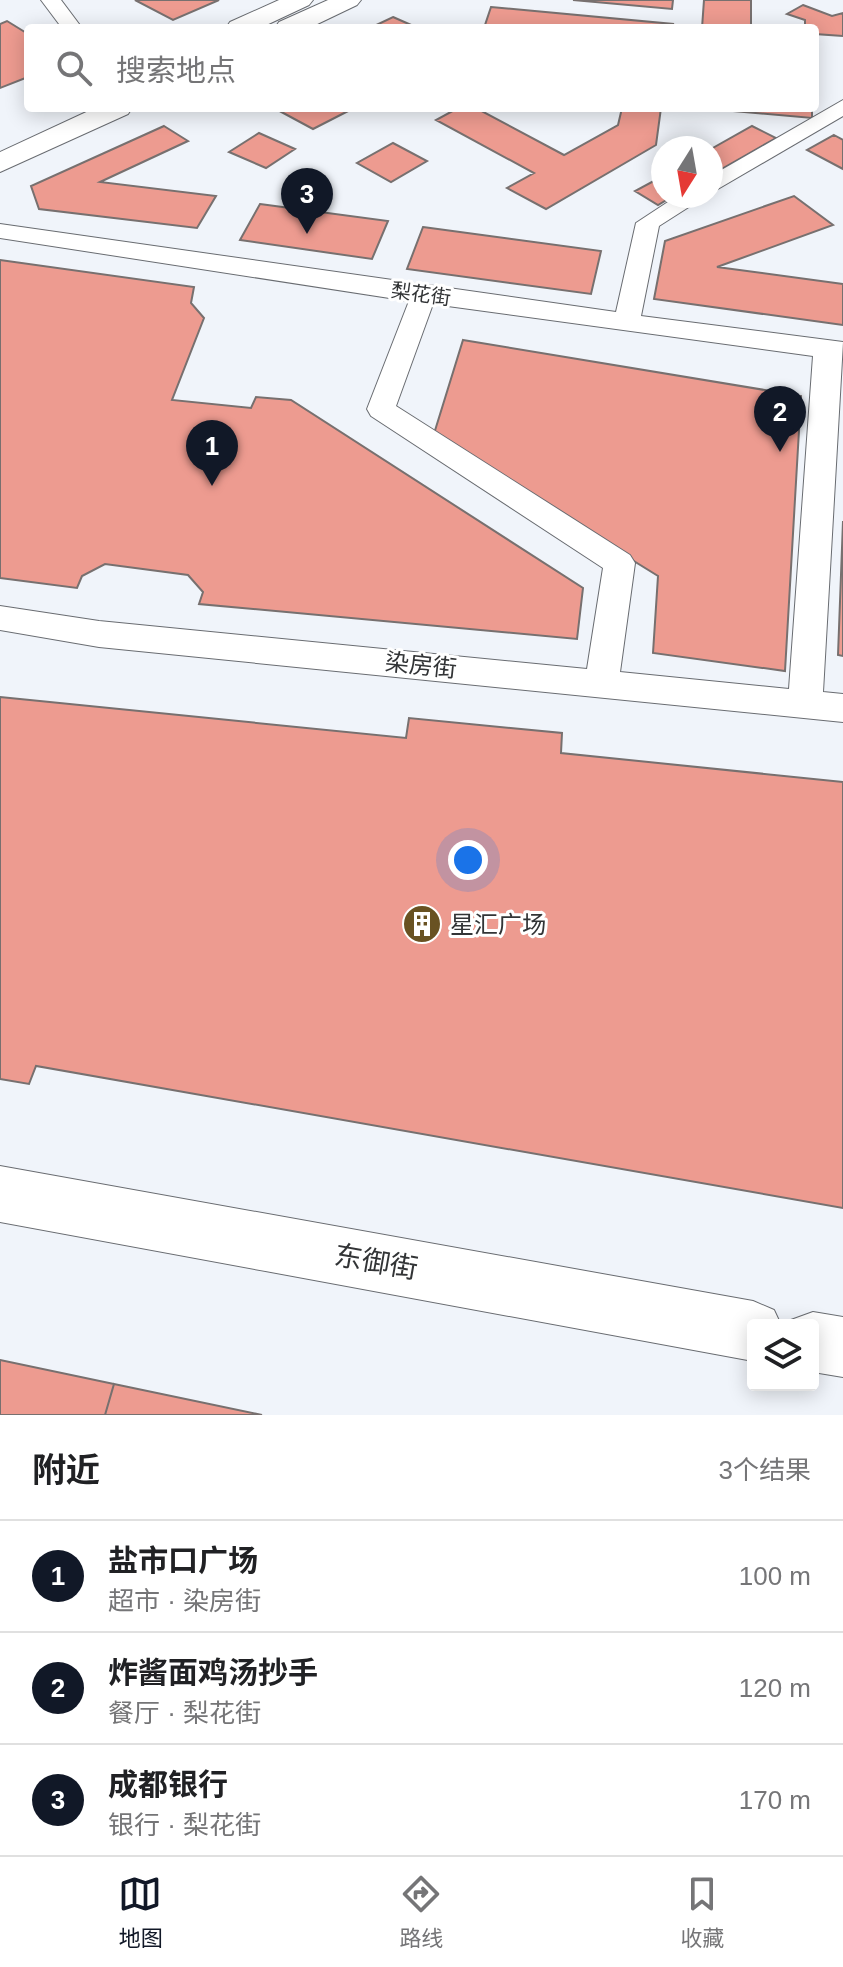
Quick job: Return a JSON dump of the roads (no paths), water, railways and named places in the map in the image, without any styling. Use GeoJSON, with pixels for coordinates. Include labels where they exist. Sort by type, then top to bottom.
{"type":"FeatureCollection","features":[{"type":"Feature","properties":{"kind":"main road"},"geometry":{"type":"LineString","coordinates":[[248,24],[300,0]]}},
{"type":"Feature","properties":{"kind":"main road"},"geometry":{"type":"LineString","coordinates":[[297,24],[348,0]]}},
{"type":"Feature","properties":{"kind":"main road"},"geometry":{"type":"LineString","coordinates":[[0,140],[59,112]]}},
{"type":"Feature","properties":{"kind":"main road"},"geometry":{"type":"LineString","coordinates":[[0,163],[109,112]]}},
{"type":"Feature","properties":{"kind":"main road","name":"东御街"},"geometry":{"type":"LineString","coordinates":[[0,1194],[747,1330]]}},
{"type":"Feature","properties":{"kind":"main road"},"geometry":{"type":"LineString","coordinates":[[819,1343],[843,1347]]}},
{"type":"Feature","properties":{"kind":"street"},"geometry":{"type":"LineString","coordinates":[[51,0],[69,24]]}},
{"type":"Feature","properties":{"kind":"street"},"geometry":{"type":"LineString","coordinates":[[723,179],[843,107]]}},
{"type":"Feature","properties":{"kind":"street"},"geometry":{"type":"LineString","coordinates":[[627,321],[648,223],[674,208]]}},
{"type":"Feature","properties":{"kind":"street","name":"梨花街"},"geometry":{"type":"LineString","coordinates":[[0,231],[424,295],[835,350]]}},
{"type":"Feature","properties":{"kind":"street"},"geometry":{"type":"LineString","coordinates":[[424,295],[381,409],[619,563],[602,682]]}},
{"type":"Feature","properties":{"kind":"street"},"geometry":{"type":"LineString","coordinates":[[805,704],[835,350]]}},
{"type":"Feature","properties":{"kind":"street","name":"染房街"},"geometry":{"type":"LineString","coordinates":[[0,618],[99,634],[843,708]]}},
{"type":"Feature","properties":{"kind":"place","name":"成都银行"},"geometry":{"type":"Point","coordinates":[307,234]}},
{"type":"Feature","properties":{"kind":"place","name":"炸酱面鸡汤抄手"},"geometry":{"type":"Point","coordinates":[780,452]}},
{"type":"Feature","properties":{"kind":"place","name":"盐市口广场"},"geometry":{"type":"Point","coordinates":[212,486]}},
{"type":"Feature","properties":{"kind":"place","name":"星汇广场"},"geometry":{"type":"Point","coordinates":[422,924]}}]}
